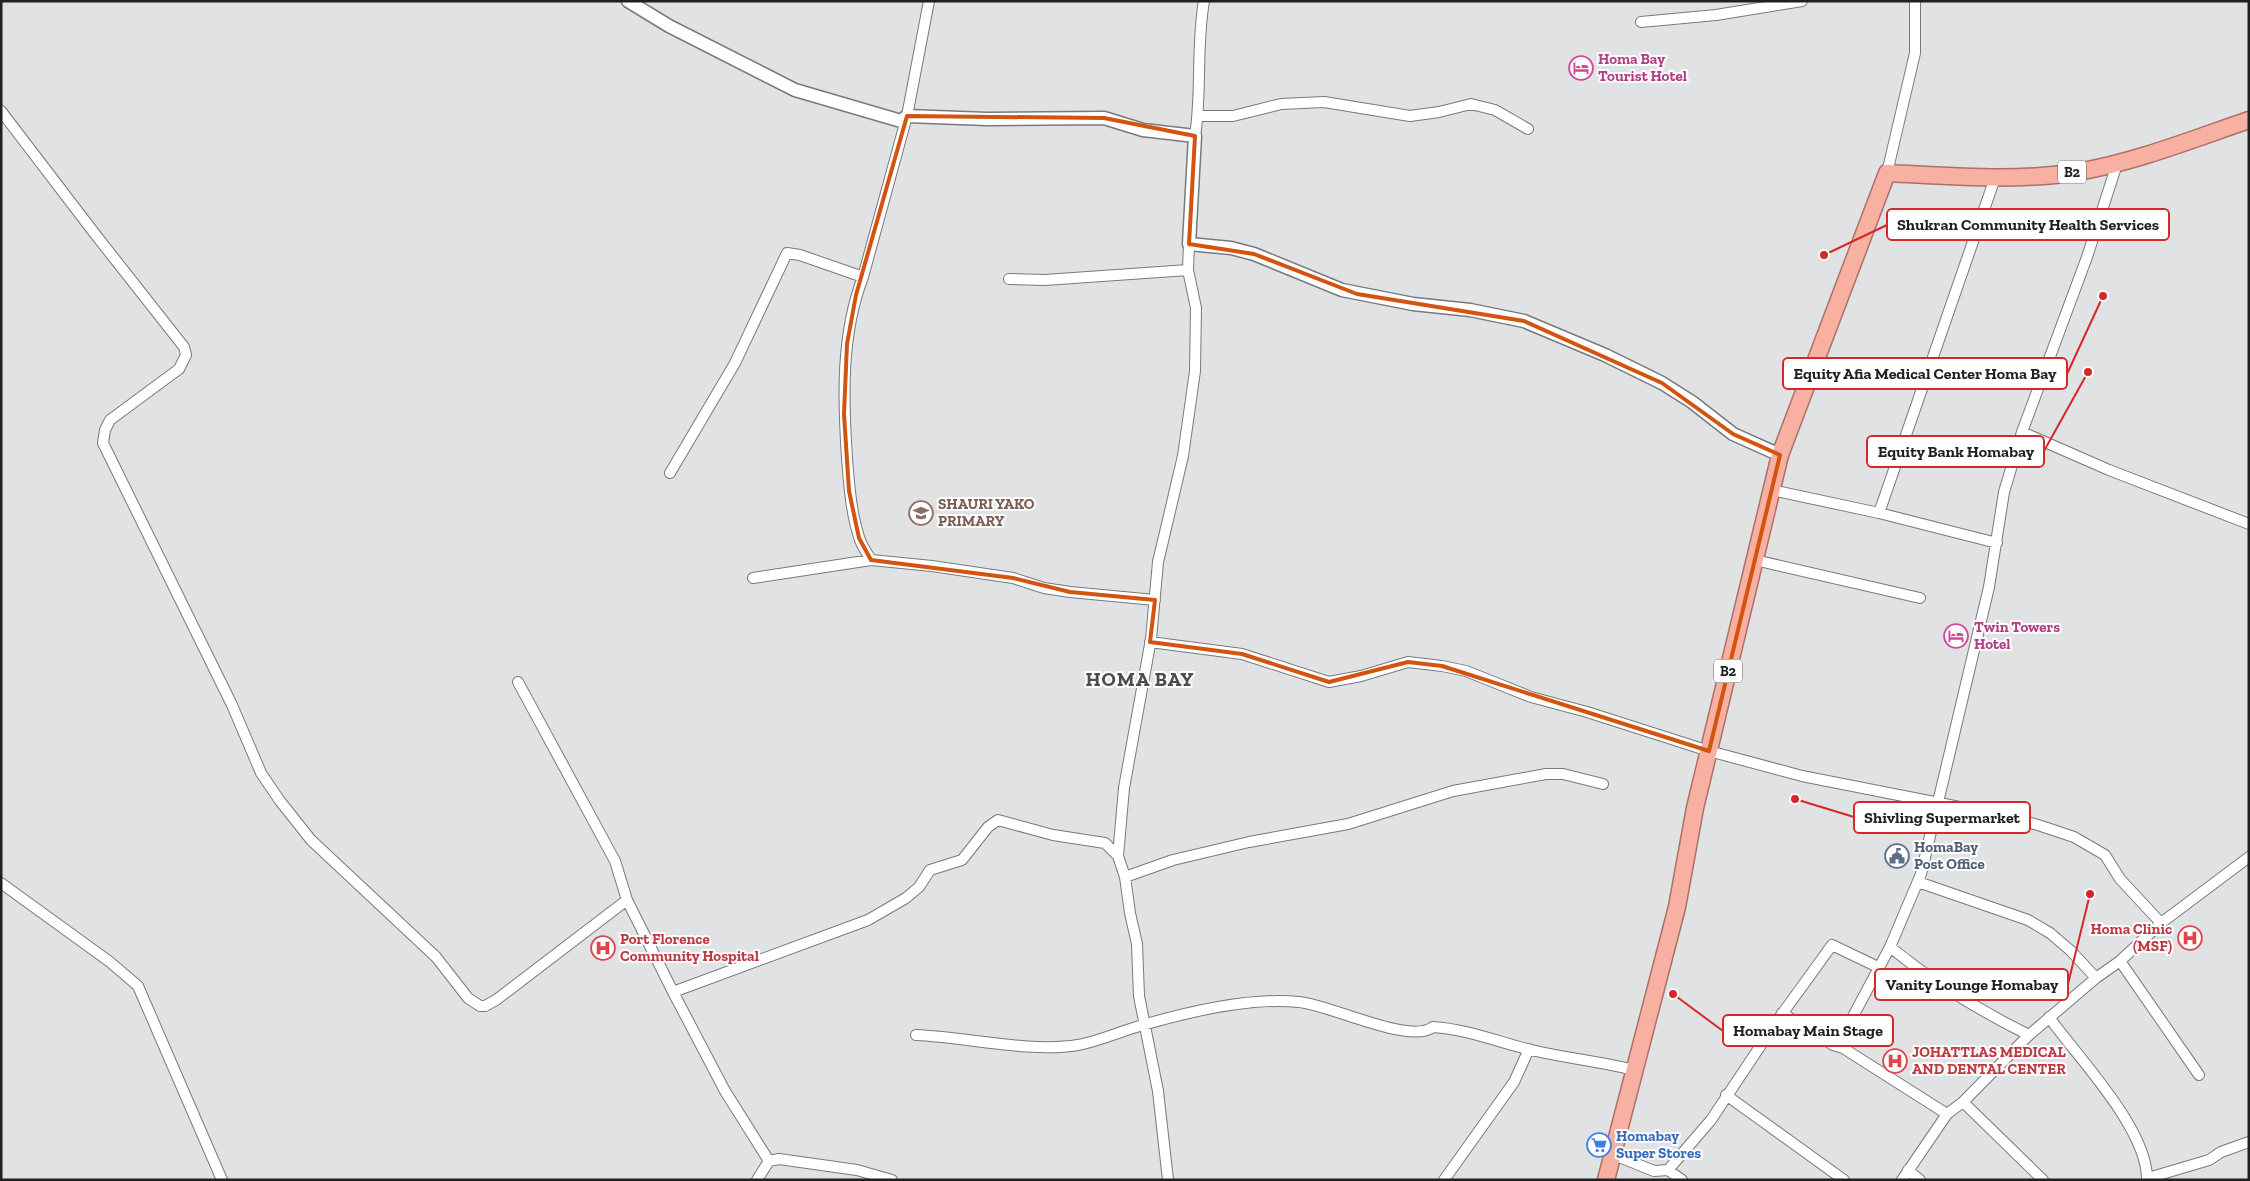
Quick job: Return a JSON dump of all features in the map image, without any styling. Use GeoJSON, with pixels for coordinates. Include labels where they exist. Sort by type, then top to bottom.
{"type":"FeatureCollection","features":[{"type":"Feature","properties":{"kind":"highway","name":"B2"},"geometry":{"type":"LineString","coordinates":[[1606,1180],[1677,907],[1695,808],[1780,456],[1887,173],[1995,178],[2077,172],[2117,164],[2249,120]]}},
{"type":"Feature","properties":{"kind":"street"},"geometry":{"type":"LineString","coordinates":[[628,1],[669,26],[795,90],[901,121],[907,116],[987,119],[1104,118],[1143,130],[1195,136]]}},
{"type":"Feature","properties":{"kind":"street"},"geometry":{"type":"LineString","coordinates":[[871,560],[859,538],[849,491],[844,414],[847,344],[856,295],[863,277],[907,116],[929,1]]}},
{"type":"Feature","properties":{"kind":"street"},"geometry":{"type":"LineString","coordinates":[[1168,1180],[1158,1091],[1140,996],[1136,944],[1125,877],[1118,856],[1124,788],[1151,639],[1158,562],[1183,456],[1195,371],[1196,308],[1188,270],[1195,136],[1198,116],[1200,24],[1204,1]]}},
{"type":"Feature","properties":{"kind":"street"},"geometry":{"type":"LineString","coordinates":[[1640,22],[1716,15],[1802,1]]}},
{"type":"Feature","properties":{"kind":"street"},"geometry":{"type":"LineString","coordinates":[[1887,173],[1916,53],[1915,1]]}},
{"type":"Feature","properties":{"kind":"street"},"geometry":{"type":"LineString","coordinates":[[1198,116],[1233,116],[1281,104],[1324,102],[1410,116],[1439,112],[1471,104],[1483,105],[1528,129]]}},
{"type":"Feature","properties":{"kind":"street"},"geometry":{"type":"LineString","coordinates":[[1,111],[94,234],[184,347],[186,355],[179,369],[110,420],[105,430],[103,443],[220,680],[261,773],[280,801],[311,840],[436,957],[468,998],[480,1006],[486,1006],[496,1000],[627,900]]}},
{"type":"Feature","properties":{"kind":"street"},"geometry":{"type":"LineString","coordinates":[[1843,1048],[1842,1037],[1880,968],[1918,882],[1989,587],[2004,492],[2022,432],[2087,257],[2117,164]]}},
{"type":"Feature","properties":{"kind":"street"},"geometry":{"type":"LineString","coordinates":[[1879,513],[1995,178]]}},
{"type":"Feature","properties":{"kind":"street"},"geometry":{"type":"LineString","coordinates":[[1189,244],[1231,248],[1254,254],[1342,290],[1357,294],[1413,304],[1470,310],[1524,321],[1605,355],[1662,383],[1692,402],[1733,434],[1780,456]]}},
{"type":"Feature","properties":{"kind":"street"},"geometry":{"type":"LineString","coordinates":[[670,473],[735,363],[787,253],[800,255],[863,277]]}},
{"type":"Feature","properties":{"kind":"street"},"geometry":{"type":"LineString","coordinates":[[1009,279],[1045,280],[1188,270]]}},
{"type":"Feature","properties":{"kind":"street"},"geometry":{"type":"LineString","coordinates":[[2022,432],[2118,474],[2249,524]]}},
{"type":"Feature","properties":{"kind":"street"},"geometry":{"type":"LineString","coordinates":[[1772,490],[1879,513],[1997,544]]}},
{"type":"Feature","properties":{"kind":"street"},"geometry":{"type":"LineString","coordinates":[[753,578],[871,560],[932,566],[1013,578],[1044,588],[1070,592],[1155,600]]}},
{"type":"Feature","properties":{"kind":"street"},"geometry":{"type":"LineString","coordinates":[[1756,560],[1920,598]]}},
{"type":"Feature","properties":{"kind":"street"},"geometry":{"type":"LineString","coordinates":[[1151,639],[1150,642],[1242,654],[1329,682],[1361,676],[1408,662],[1442,666],[1466,672],[1531,697],[1587,712],[1709,751],[1802,776],[2000,815],[2074,837],[2105,855],[2120,878],[2161,923]]}},
{"type":"Feature","properties":{"kind":"street"},"geometry":{"type":"LineString","coordinates":[[518,682],[615,862],[627,900],[673,992],[725,1091],[769,1161]]}},
{"type":"Feature","properties":{"kind":"street"},"geometry":{"type":"LineString","coordinates":[[1125,877],[1173,860],[1249,842],[1348,824],[1401,808],[1434,795],[1463,789],[1546,774],[1563,774],[1603,784]]}},
{"type":"Feature","properties":{"kind":"street"},"geometry":{"type":"LineString","coordinates":[[673,992],[868,920],[906,898],[919,886],[930,870],[962,860],[988,827],[998,820],[1053,835],[1105,844],[1118,856]]}},
{"type":"Feature","properties":{"kind":"street"},"geometry":{"type":"LineString","coordinates":[[1902,1180],[1947,1114],[1963,1102],[2029,1035],[2096,978],[2120,961],[2161,923],[2249,857]]}},
{"type":"Feature","properties":{"kind":"street"},"geometry":{"type":"LineString","coordinates":[[1918,882],[2028,920],[2057,938],[2096,978]]}},
{"type":"Feature","properties":{"kind":"street"},"geometry":{"type":"LineString","coordinates":[[1,883],[110,962],[138,986],[222,1180]]}},
{"type":"Feature","properties":{"kind":"street"},"geometry":{"type":"LineString","coordinates":[[1668,1170],[1711,1120],[1782,1013],[1832,945],[1880,968]]}},
{"type":"Feature","properties":{"kind":"street"},"geometry":{"type":"LineString","coordinates":[[1890,947],[1917,969],[1962,998],[1998,1020],[2029,1035]]}},
{"type":"Feature","properties":{"kind":"street"},"geometry":{"type":"LineString","coordinates":[[2120,961],[2199,1075]]}},
{"type":"Feature","properties":{"kind":"street"},"geometry":{"type":"LineString","coordinates":[[916,1035],[1048,1048],[1078,1045],[1144,1025],[1221,1006],[1298,1002],[1320,1006],[1402,1032],[1426,1032],[1433,1027],[1456,1029],[1529,1050],[1605,1062],[1634,1070]]}},
{"type":"Feature","properties":{"kind":"street"},"geometry":{"type":"LineString","coordinates":[[1782,1013],[1833,1045],[1843,1048],[1947,1114]]}},
{"type":"Feature","properties":{"kind":"street"},"geometry":{"type":"LineString","coordinates":[[2049,1018],[2122,1114],[2141,1149],[2148,1179],[2209,1160],[2221,1152],[2249,1142]]}},
{"type":"Feature","properties":{"kind":"street"},"geometry":{"type":"LineString","coordinates":[[1444,1180],[1514,1082],[1529,1050]]}},
{"type":"Feature","properties":{"kind":"street"},"geometry":{"type":"LineString","coordinates":[[1726,1095],[1844,1180]]}},
{"type":"Feature","properties":{"kind":"street"},"geometry":{"type":"LineString","coordinates":[[1963,1102],[2043,1180]]}},
{"type":"Feature","properties":{"kind":"street"},"geometry":{"type":"LineString","coordinates":[[1612,1154],[1654,1171],[1668,1170],[1682,1180]]}},
{"type":"Feature","properties":{"kind":"street"},"geometry":{"type":"LineString","coordinates":[[758,1178],[769,1161],[779,1159],[877,1174],[892,1180]]}},
{"type":"Feature","properties":{"kind":"street"},"geometry":{"type":"LineString","coordinates":[[1908,1170],[1920,1180]]}},
{"type":"Feature","properties":{"kind":"highlighted area"},"geometry":{"type":"Polygon","coordinates":[[[907,116],[1104,118],[1195,136],[1189,244],[1254,254],[1357,294],[1524,321],[1662,383],[1733,434],[1780,455],[1709,751],[1442,666],[1408,662],[1329,682],[1242,654],[1150,642],[1155,600],[1070,592],[1013,578],[871,560],[859,538],[849,491],[844,414],[847,344],[856,295],[907,116]]]}},
{"type":"Feature","properties":{"kind":"place","name":"Homa Bay Tourist Hotel"},"geometry":{"type":"Point","coordinates":[1581,68]}},
{"type":"Feature","properties":{"kind":"place","name":"Shukran Community Health Services"},"geometry":{"type":"Point","coordinates":[1824,255]}},
{"type":"Feature","properties":{"kind":"place","name":"Equity Afia Medical Center Homa Bay"},"geometry":{"type":"Point","coordinates":[2103,296]}},
{"type":"Feature","properties":{"kind":"place","name":"Equity Bank Homabay"},"geometry":{"type":"Point","coordinates":[2088,372]}},
{"type":"Feature","properties":{"kind":"place","name":"SHAURI YAKO PRIMARY"},"geometry":{"type":"Point","coordinates":[921,513]}},
{"type":"Feature","properties":{"kind":"place","name":"Twin Towers Hotel"},"geometry":{"type":"Point","coordinates":[1956,636]}},
{"type":"Feature","properties":{"kind":"place","name":"Shivling Supermarket"},"geometry":{"type":"Point","coordinates":[1795,799]}},
{"type":"Feature","properties":{"kind":"place","name":"HomaBay Post Office"},"geometry":{"type":"Point","coordinates":[1897,856]}},
{"type":"Feature","properties":{"kind":"place","name":"Vanity Lounge Homabay"},"geometry":{"type":"Point","coordinates":[2090,894]}},
{"type":"Feature","properties":{"kind":"place","name":"Homa Clinic (MSF)"},"geometry":{"type":"Point","coordinates":[2190,938]}},
{"type":"Feature","properties":{"kind":"place","name":"Port Florence Community Hospital"},"geometry":{"type":"Point","coordinates":[603,948]}},
{"type":"Feature","properties":{"kind":"place","name":"Homabay Main Stage"},"geometry":{"type":"Point","coordinates":[1673,994]}},
{"type":"Feature","properties":{"kind":"place","name":"JOHATTLAS MEDICAL AND DENTAL CENTER"},"geometry":{"type":"Point","coordinates":[1895,1061]}},
{"type":"Feature","properties":{"kind":"place","name":"Homabay Super Stores"},"geometry":{"type":"Point","coordinates":[1599,1145]}},
{"type":"Feature","properties":{"kind":"district","name":"HOMA BAY"},"geometry":{"type":"Point","coordinates":[1140,679]}}]}
